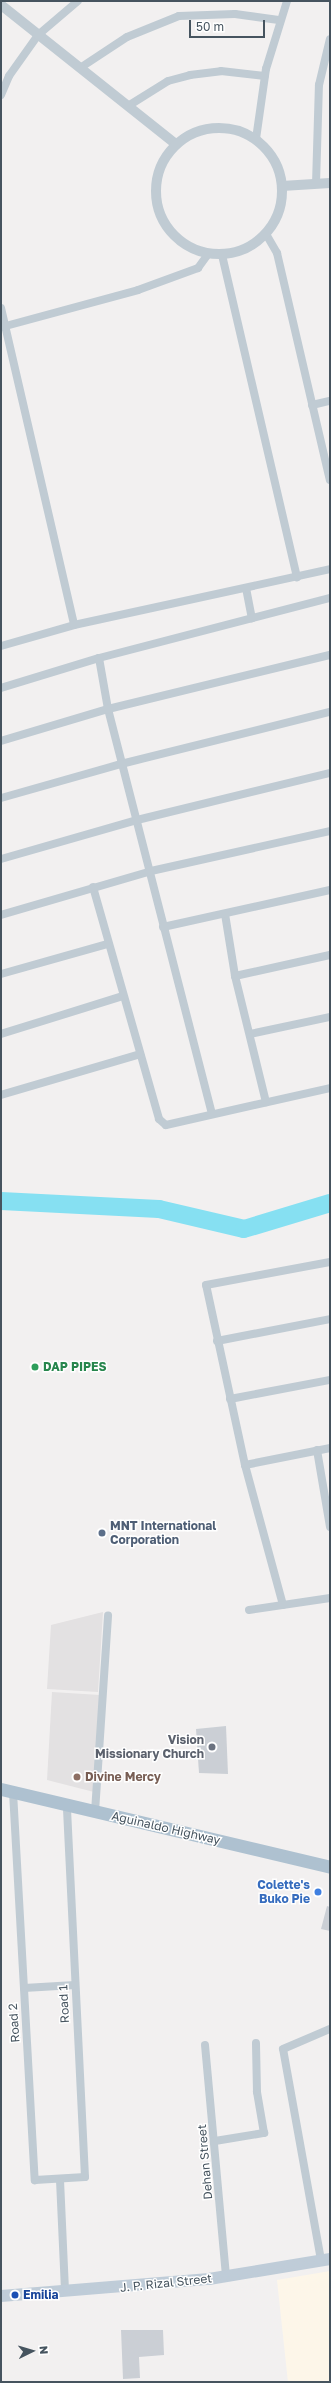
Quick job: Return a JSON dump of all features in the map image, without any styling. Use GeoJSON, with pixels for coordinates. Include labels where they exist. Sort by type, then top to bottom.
{"type":"FeatureCollection","features":[{"type":"Feature","properties":{"kind":"main road","name":"Aguinaldo Highway"},"geometry":{"type":"LineString","coordinates":[[7,1791],[330,1867]]}},
{"type":"Feature","properties":{"kind":"main road","name":"J. P. Rizal Street"},"geometry":{"type":"LineString","coordinates":[[1,2296],[226,2277],[326,2260]]}},
{"type":"Feature","properties":{"kind":"street"},"geometry":{"type":"LineString","coordinates":[[1,95],[8,76],[38,35],[78,1]]}},
{"type":"Feature","properties":{"kind":"street"},"geometry":{"type":"LineString","coordinates":[[256,139],[265,76],[279,20],[287,1]]}},
{"type":"Feature","properties":{"kind":"street"},"geometry":{"type":"LineString","coordinates":[[1,5],[176,144]]}},
{"type":"Feature","properties":{"kind":"street"},"geometry":{"type":"LineString","coordinates":[[80,68],[127,37],[179,16],[235,14],[279,20]]}},
{"type":"Feature","properties":{"kind":"street"},"geometry":{"type":"LineString","coordinates":[[316,184],[319,85],[330,38]]}},
{"type":"Feature","properties":{"kind":"street"},"geometry":{"type":"LineString","coordinates":[[128,106],[168,81],[190,75],[222,70],[265,76]]}},
{"type":"Feature","properties":{"kind":"street"},"geometry":{"type":"LineString","coordinates":[[224,127],[256,139],[274,160],[282,186],[279,212],[266,234],[238,252],[208,254],[189,247],[173,235],[160,212],[156,199],[157,179],[164,160],[176,144],[190,134],[224,127]]}},
{"type":"Feature","properties":{"kind":"street"},"geometry":{"type":"LineString","coordinates":[[282,186],[330,183]]}},
{"type":"Feature","properties":{"kind":"street"},"geometry":{"type":"LineString","coordinates":[[266,234],[277,253],[330,480]]}},
{"type":"Feature","properties":{"kind":"street"},"geometry":{"type":"LineString","coordinates":[[3,326],[138,290],[198,268],[208,254]]}},
{"type":"Feature","properties":{"kind":"street"},"geometry":{"type":"LineString","coordinates":[[222,254],[297,577]]}},
{"type":"Feature","properties":{"kind":"street"},"geometry":{"type":"LineString","coordinates":[[1,308],[3,326],[74,625]]}},
{"type":"Feature","properties":{"kind":"street"},"geometry":{"type":"LineString","coordinates":[[312,405],[330,401]]}},
{"type":"Feature","properties":{"kind":"street"},"geometry":{"type":"LineString","coordinates":[[1,646],[74,625],[330,569]]}},
{"type":"Feature","properties":{"kind":"street"},"geometry":{"type":"LineString","coordinates":[[246,588],[252,618]]}},
{"type":"Feature","properties":{"kind":"street"},"geometry":{"type":"LineString","coordinates":[[1,688],[99,658],[330,598]]}},
{"type":"Feature","properties":{"kind":"street"},"geometry":{"type":"LineString","coordinates":[[1,741],[108,709],[330,655]]}},
{"type":"Feature","properties":{"kind":"street"},"geometry":{"type":"LineString","coordinates":[[99,658],[108,709],[121,764],[151,871],[163,927],[212,1114]]}},
{"type":"Feature","properties":{"kind":"street"},"geometry":{"type":"LineString","coordinates":[[1,798],[121,764],[330,712]]}},
{"type":"Feature","properties":{"kind":"street"},"geometry":{"type":"LineString","coordinates":[[1,859],[137,820],[330,773]]}},
{"type":"Feature","properties":{"kind":"street"},"geometry":{"type":"LineString","coordinates":[[1,915],[151,871],[330,831]]}},
{"type":"Feature","properties":{"kind":"street"},"geometry":{"type":"LineString","coordinates":[[93,887],[159,1119],[166,1124],[330,1088]]}},
{"type":"Feature","properties":{"kind":"street"},"geometry":{"type":"LineString","coordinates":[[163,927],[330,890]]}},
{"type":"Feature","properties":{"kind":"street"},"geometry":{"type":"LineString","coordinates":[[225,914],[235,976],[266,1102]]}},
{"type":"Feature","properties":{"kind":"street"},"geometry":{"type":"LineString","coordinates":[[1,974],[108,944]]}},
{"type":"Feature","properties":{"kind":"street"},"geometry":{"type":"LineString","coordinates":[[235,976],[330,955]]}},
{"type":"Feature","properties":{"kind":"street"},"geometry":{"type":"LineString","coordinates":[[1,1034],[124,996]]}},
{"type":"Feature","properties":{"kind":"street"},"geometry":{"type":"LineString","coordinates":[[250,1034],[330,1017]]}},
{"type":"Feature","properties":{"kind":"street"},"geometry":{"type":"LineString","coordinates":[[1,1095],[140,1054]]}},
{"type":"Feature","properties":{"kind":"street"},"geometry":{"type":"LineString","coordinates":[[283,1605],[245,1465],[206,1285],[330,1262]]}},
{"type":"Feature","properties":{"kind":"street"},"geometry":{"type":"LineString","coordinates":[[217,1341],[330,1320]]}},
{"type":"Feature","properties":{"kind":"street"},"geometry":{"type":"LineString","coordinates":[[230,1399],[330,1380]]}},
{"type":"Feature","properties":{"kind":"street"},"geometry":{"type":"LineString","coordinates":[[245,1465],[330,1448]]}},
{"type":"Feature","properties":{"kind":"street"},"geometry":{"type":"LineString","coordinates":[[317,1450],[330,1527]]}},
{"type":"Feature","properties":{"kind":"street"},"geometry":{"type":"LineString","coordinates":[[249,1610],[330,1598]]}},
{"type":"Feature","properties":{"kind":"street"},"geometry":{"type":"LineString","coordinates":[[95,1812],[108,1615]]}},
{"type":"Feature","properties":{"kind":"street","name":"Road 2"},"geometry":{"type":"LineString","coordinates":[[7,1791],[24,1988],[36,2180],[60,2180]]}},
{"type":"Feature","properties":{"kind":"street","name":"Road 1"},"geometry":{"type":"LineString","coordinates":[[60,2180],[85,2177],[67,1805]]}},
{"type":"Feature","properties":{"kind":"street"},"geometry":{"type":"LineString","coordinates":[[24,1988],[75,1985]]}},
{"type":"Feature","properties":{"kind":"street"},"geometry":{"type":"LineString","coordinates":[[326,2260],[283,2049],[330,2029]]}},
{"type":"Feature","properties":{"kind":"street"},"geometry":{"type":"LineString","coordinates":[[215,2142],[264,2133],[257,2092],[256,2043]]}},
{"type":"Feature","properties":{"kind":"street","name":"Dehan Street"},"geometry":{"type":"LineString","coordinates":[[205,2045],[215,2142],[226,2277]]}},
{"type":"Feature","properties":{"kind":"street"},"geometry":{"type":"LineString","coordinates":[[60,2180],[65,2291]]}},
{"type":"Feature","properties":{"kind":"shaded area"},"geometry":{"type":"Polygon","coordinates":[[[103,1612],[98,1692],[47,1689],[51,1625],[103,1612]]]}},
{"type":"Feature","properties":{"kind":"shaded area"},"geometry":{"type":"Polygon","coordinates":[[[52,1692],[100,1695],[94,1792],[47,1780],[52,1692]]]}},
{"type":"Feature","properties":{"kind":"shaded area"},"geometry":{"type":"Polygon","coordinates":[[[330,2271],[330,2382],[288,2382],[277,2280],[330,2271]]]}},
{"type":"Feature","properties":{"kind":"building","name":"Vision Missionary Church"},"geometry":{"type":"Polygon","coordinates":[[[226,1726],[228,1774],[199,1773],[196,1729],[226,1726]]]}},
{"type":"Feature","properties":{"kind":"building"},"geometry":{"type":"Polygon","coordinates":[[[327,1906],[330,1907],[330,1931],[321,1929],[327,1906]]]}},
{"type":"Feature","properties":{"kind":"building"},"geometry":{"type":"Polygon","coordinates":[[[121,2330],[163,2330],[164,2355],[139,2357],[140,2378],[123,2379],[121,2330]]]}},
{"type":"Feature","properties":{"kind":"waterway"},"geometry":{"type":"LineString","coordinates":[[1,1201],[159,1209],[244,1229],[330,1203]]}},
{"type":"Feature","properties":{"kind":"place","name":"DAP PIPES"},"geometry":{"type":"Point","coordinates":[35,1367]}},
{"type":"Feature","properties":{"kind":"place","name":"MNT International Corporation"},"geometry":{"type":"Point","coordinates":[102,1533]}},
{"type":"Feature","properties":{"kind":"place","name":"Vision Missionary Church"},"geometry":{"type":"Point","coordinates":[212,1747]}},
{"type":"Feature","properties":{"kind":"place","name":"Divine Mercy"},"geometry":{"type":"Point","coordinates":[77,1777]}},
{"type":"Feature","properties":{"kind":"place","name":"Colette's Buko Pie"},"geometry":{"type":"Point","coordinates":[318,1892]}},
{"type":"Feature","properties":{"kind":"place","name":"Emilia"},"geometry":{"type":"Point","coordinates":[15,2295]}}]}
